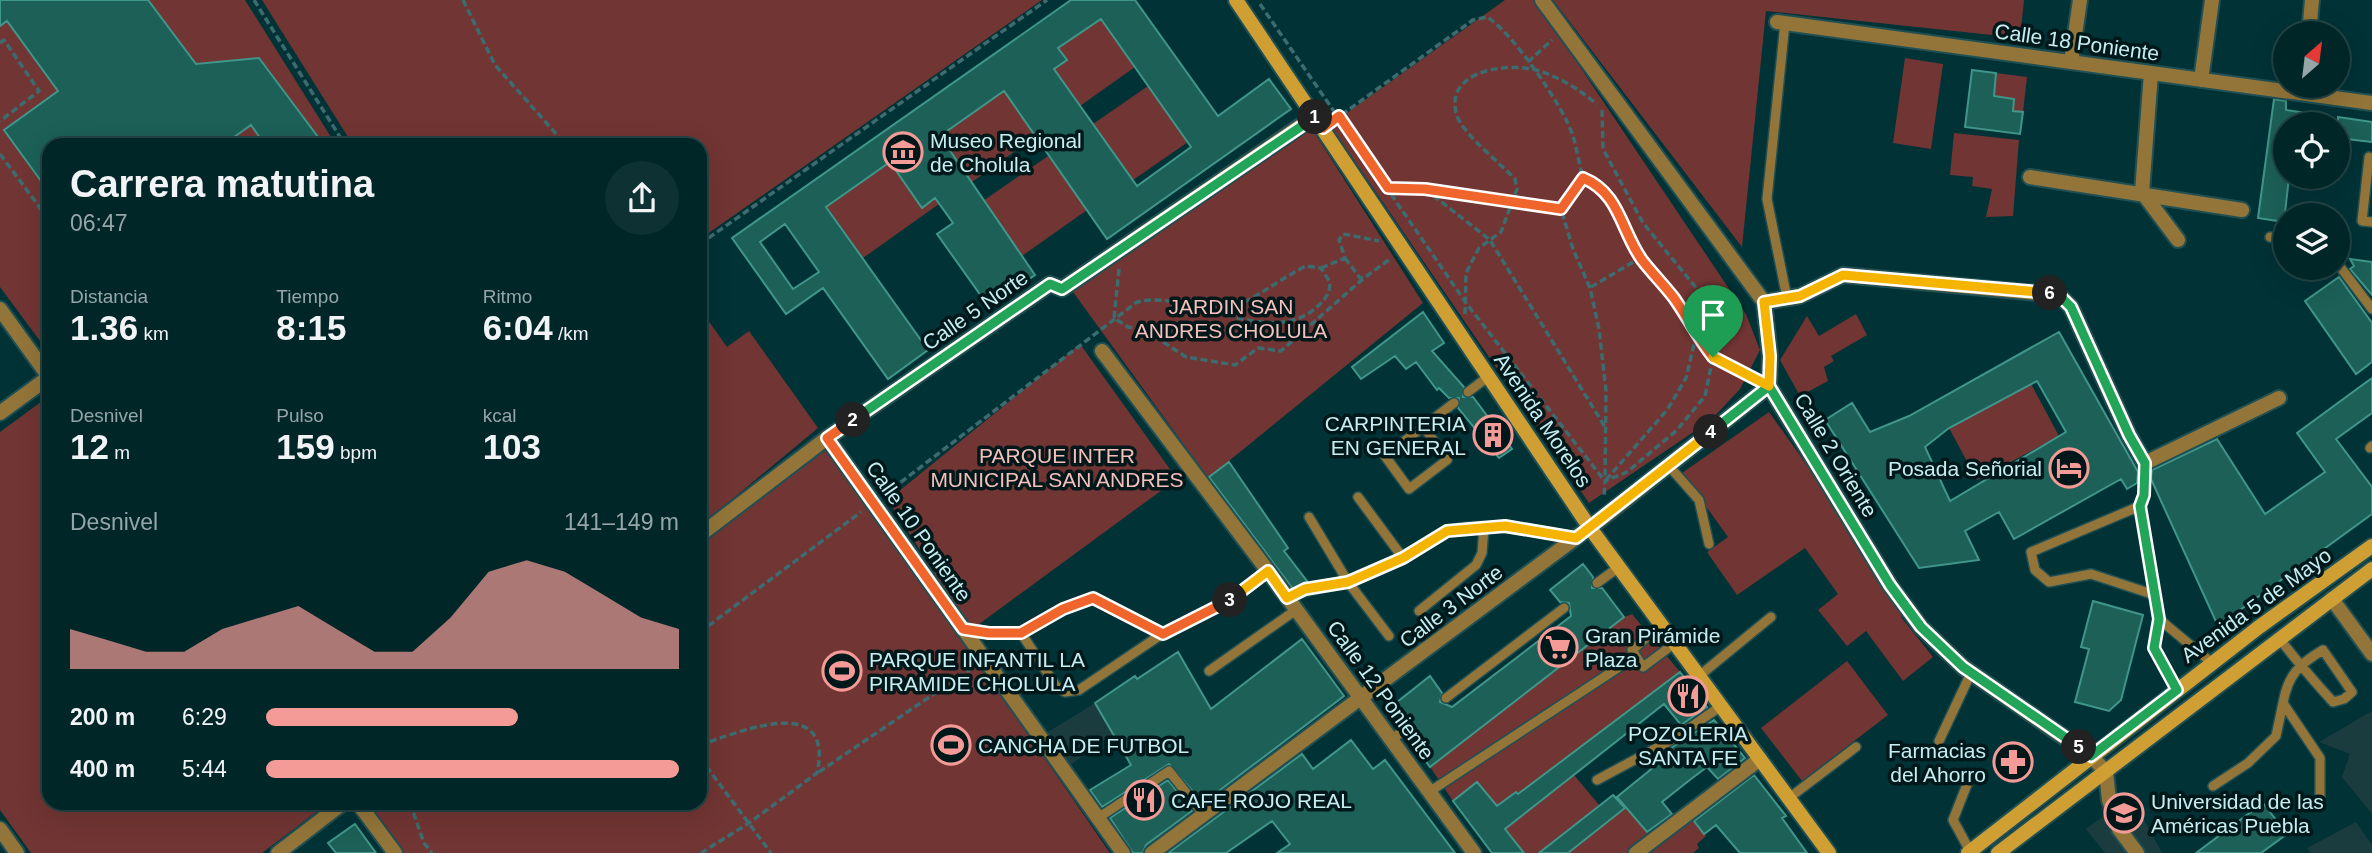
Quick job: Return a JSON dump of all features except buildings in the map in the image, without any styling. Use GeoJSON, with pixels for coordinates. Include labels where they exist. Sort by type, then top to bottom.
{"type":"FeatureCollection","features":[{"type":"Feature","properties":{"kind":"main road","name":"Avenida Morelos"},"geometry":{"type":"LineString","coordinates":[[1236,0],[1489,376],[1596,523],[1619,566],[1829,853]]}},
{"type":"Feature","properties":{"kind":"main road","name":"Avenida 5 de Mayo"},"geometry":{"type":"LineString","coordinates":[[1969,852],[2212,663],[2372,546]]}},
{"type":"Feature","properties":{"kind":"main road","name":"Avenida 5 de Mayo"},"geometry":{"type":"LineString","coordinates":[[1998,853],[2372,569]]}},
{"type":"Feature","properties":{"kind":"street","name":"Calle 2 Oriente"},"geometry":{"type":"LineString","coordinates":[[1542,0],[1764,302],[1770,356],[1769,386],[1890,585],[1921,627],[1971,673],[2091,756],[2106,772]]}},
{"type":"Feature","properties":{"kind":"street"},"geometry":{"type":"LineString","coordinates":[[2071,62],[2080,0]]}},
{"type":"Feature","properties":{"kind":"street"},"geometry":{"type":"LineString","coordinates":[[2201,80],[2212,0]]}},
{"type":"Feature","properties":{"kind":"street"},"geometry":{"type":"LineString","coordinates":[[2310,21],[2312,0]]}},
{"type":"Feature","properties":{"kind":"street","name":"Calle 18 Poniente"},"geometry":{"type":"LineString","coordinates":[[1781,22],[2201,80],[2273,87]]}},
{"type":"Feature","properties":{"kind":"street"},"geometry":{"type":"LineString","coordinates":[[2151,73],[2141,192],[2178,240]]}},
{"type":"Feature","properties":{"kind":"street","name":"Calle 18 Poniente"},"geometry":{"type":"LineString","coordinates":[[2345,98],[2372,103]]}},
{"type":"Feature","properties":{"kind":"street","name":"Calle 5 Norte"},"geometry":{"type":"LineString","coordinates":[[707,530],[827,438],[1050,284],[1062,289],[1319,122]]}},
{"type":"Feature","properties":{"kind":"street"},"geometry":{"type":"LineString","coordinates":[[2030,177],[2141,192],[2242,210]]}},
{"type":"Feature","properties":{"kind":"street"},"geometry":{"type":"LineString","coordinates":[[1764,302],[1800,296],[1843,275],[2059,295],[2071,307],[2129,435],[2145,463],[2279,398]]}},
{"type":"Feature","properties":{"kind":"street"},"geometry":{"type":"LineString","coordinates":[[0,309],[42,367]]}},
{"type":"Feature","properties":{"kind":"street","name":"Calle 12 Poniente"},"geometry":{"type":"LineString","coordinates":[[1102,351],[1362,699],[1397,735],[1429,792],[1474,853]]}},
{"type":"Feature","properties":{"kind":"street"},"geometry":{"type":"LineString","coordinates":[[0,413],[42,382]]}},
{"type":"Feature","properties":{"kind":"street","name":"Calle 3 Norte"},"geometry":{"type":"LineString","coordinates":[[1152,853],[1596,523],[1769,386]]}},
{"type":"Feature","properties":{"kind":"street","name":"Calle 10 Poniente"},"geometry":{"type":"LineString","coordinates":[[827,438],[1123,853]]}},
{"type":"Feature","properties":{"kind":"street"},"geometry":{"type":"LineString","coordinates":[[2332,599],[2372,654]]}},
{"type":"Feature","properties":{"kind":"street"},"geometry":{"type":"LineString","coordinates":[[1636,853],[1760,759]]}},
{"type":"Feature","properties":{"kind":"street"},"geometry":{"type":"LineString","coordinates":[[2106,772],[2109,800],[2119,828],[2137,853]]}},
{"type":"Feature","properties":{"kind":"street"},"geometry":{"type":"LineString","coordinates":[[278,853],[334,810]]}},
{"type":"Feature","properties":{"kind":"street"},"geometry":{"type":"LineString","coordinates":[[363,810],[394,853]]}},
{"type":"Feature","properties":{"kind":"street"},"geometry":{"type":"LineString","coordinates":[[0,829],[17,853]]}},
{"type":"Feature","properties":{"kind":"lane"},"geometry":{"type":"LineString","coordinates":[[1781,22],[1767,199],[1787,298]]}},
{"type":"Feature","properties":{"kind":"lane"},"geometry":{"type":"LineString","coordinates":[[2369,156],[2362,221],[2372,222]]}},
{"type":"Feature","properties":{"kind":"lane"},"geometry":{"type":"LineString","coordinates":[[2350,280],[2372,309]]}},
{"type":"Feature","properties":{"kind":"lane"},"geometry":{"type":"LineString","coordinates":[[1468,391],[1489,376]]}},
{"type":"Feature","properties":{"kind":"lane"},"geometry":{"type":"LineString","coordinates":[[1424,427],[1447,460],[1409,489],[1385,456],[1454,403]]}},
{"type":"Feature","properties":{"kind":"lane"},"geometry":{"type":"LineString","coordinates":[[2145,463],[2144,495],[2140,506],[2159,619],[2154,648],[2177,690]]}},
{"type":"Feature","properties":{"kind":"lane"},"geometry":{"type":"LineString","coordinates":[[1669,466],[1699,499],[1709,544]]}},
{"type":"Feature","properties":{"kind":"lane"},"geometry":{"type":"LineString","coordinates":[[1358,497],[1403,558]]}},
{"type":"Feature","properties":{"kind":"lane"},"geometry":{"type":"LineString","coordinates":[[2140,506],[2031,552],[2030,556],[2035,570],[2049,582],[2091,574],[2155,595]]}},
{"type":"Feature","properties":{"kind":"lane"},"geometry":{"type":"LineString","coordinates":[[1309,517],[1348,582],[1389,636]]}},
{"type":"Feature","properties":{"kind":"lane"},"geometry":{"type":"LineString","coordinates":[[1209,671],[1291,604],[1305,589],[1348,582],[1403,558],[1447,531],[1505,526],[1576,538]]}},
{"type":"Feature","properties":{"kind":"lane"},"geometry":{"type":"LineString","coordinates":[[1419,611],[1476,565],[1482,553],[1484,528]]}},
{"type":"Feature","properties":{"kind":"lane"},"geometry":{"type":"LineString","coordinates":[[1597,583],[1619,566]]}},
{"type":"Feature","properties":{"kind":"lane"},"geometry":{"type":"LineString","coordinates":[[1021,633],[1056,686],[1065,692],[1079,690],[1163,634],[1236,597],[1268,571]]}},
{"type":"Feature","properties":{"kind":"lane"},"geometry":{"type":"LineString","coordinates":[[963,629],[989,633],[1021,633],[1063,609],[1093,598],[1163,634]]}},
{"type":"Feature","properties":{"kind":"lane"},"geometry":{"type":"LineString","coordinates":[[1446,698],[1564,608]]}},
{"type":"Feature","properties":{"kind":"lane"},"geometry":{"type":"LineString","coordinates":[[1699,676],[1771,617]]}},
{"type":"Feature","properties":{"kind":"lane"},"geometry":{"type":"LineString","coordinates":[[2159,619],[2212,663]]}},
{"type":"Feature","properties":{"kind":"lane"},"geometry":{"type":"LineString","coordinates":[[1661,625],[1632,650],[1643,667],[1675,643]]}},
{"type":"Feature","properties":{"kind":"lane"},"geometry":{"type":"LineString","coordinates":[[2213,786],[2248,763],[2276,736],[2292,674],[2299,664],[2323,650],[2352,692],[2344,699],[2333,702],[2299,664],[2278,638]]}},
{"type":"Feature","properties":{"kind":"lane"},"geometry":{"type":"LineString","coordinates":[[1429,792],[1636,656]]}},
{"type":"Feature","properties":{"kind":"lane"},"geometry":{"type":"LineString","coordinates":[[1939,741],[1971,673]]}},
{"type":"Feature","properties":{"kind":"lane"},"geometry":{"type":"LineString","coordinates":[[2283,703],[2320,758],[2320,797]]}},
{"type":"Feature","properties":{"kind":"lane"},"geometry":{"type":"LineString","coordinates":[[1598,780],[1675,738],[1721,706]]}},
{"type":"Feature","properties":{"kind":"lane"},"geometry":{"type":"LineString","coordinates":[[1789,798],[1856,747]]}},
{"type":"Feature","properties":{"kind":"lane"},"geometry":{"type":"LineString","coordinates":[[1098,818],[1169,771],[1204,815]]}},
{"type":"Feature","properties":{"kind":"lane"},"geometry":{"type":"LineString","coordinates":[[1968,782],[1953,820],[1969,852]]}},
{"type":"Feature","properties":{"kind":"path"},"geometry":{"type":"LineString","coordinates":[[254,0],[341,138]]}},
{"type":"Feature","properties":{"kind":"path"},"geometry":{"type":"LineString","coordinates":[[463,0],[495,65],[560,138]]}},
{"type":"Feature","properties":{"kind":"path"},"geometry":{"type":"LineString","coordinates":[[707,239],[1048,0]]}},
{"type":"Feature","properties":{"kind":"path"},"geometry":{"type":"LineString","coordinates":[[1258,0],[1466,303],[1605,481]]}},
{"type":"Feature","properties":{"kind":"path"},"geometry":{"type":"LineString","coordinates":[[1319,122],[1339,116],[1473,20],[1487,17],[1499,23],[1547,86],[1573,134],[1583,178],[1561,209]]}},
{"type":"Feature","properties":{"kind":"path"},"geometry":{"type":"LineString","coordinates":[[1528,62],[1564,30]]}},
{"type":"Feature","properties":{"kind":"path"},"geometry":{"type":"LineString","coordinates":[[0,43],[4,40],[39,91],[0,121]]}},
{"type":"Feature","properties":{"kind":"path"},"geometry":{"type":"LineString","coordinates":[[1465,323],[1465,273],[1479,248],[1501,232],[1517,189],[1515,179],[1465,129],[1458,118],[1454,101],[1463,83],[1483,71],[1499,68],[1532,69],[1574,86],[1602,108],[1603,149],[1643,223],[1711,306],[1717,337],[1705,397],[1677,430],[1627,472],[1605,481]]}},
{"type":"Feature","properties":{"kind":"path"},"geometry":{"type":"LineString","coordinates":[[0,154],[42,211]]}},
{"type":"Feature","properties":{"kind":"path"},"geometry":{"type":"LineString","coordinates":[[1583,178],[1592,182],[1615,204],[1640,258],[1674,299],[1696,336],[1713,357],[1769,386]]}},
{"type":"Feature","properties":{"kind":"path"},"geometry":{"type":"LineString","coordinates":[[1388,188],[1425,189],[1561,209]]}},
{"type":"Feature","properties":{"kind":"path"},"geometry":{"type":"LineString","coordinates":[[1425,189],[1490,240],[1605,428]]}},
{"type":"Feature","properties":{"kind":"path"},"geometry":{"type":"LineString","coordinates":[[1561,209],[1573,249],[1591,288],[1606,391],[1605,481],[1596,523]]}},
{"type":"Feature","properties":{"kind":"path"},"geometry":{"type":"LineString","coordinates":[[1364,278],[1360,278],[1345,258],[1339,240],[1343,234],[1403,248]]}},
{"type":"Feature","properties":{"kind":"path"},"geometry":{"type":"LineString","coordinates":[[1114,318],[1122,248]]}},
{"type":"Feature","properties":{"kind":"path"},"geometry":{"type":"LineString","coordinates":[[1114,318],[1128,327],[1145,330],[1186,357],[1235,365],[1258,348],[1281,351],[1364,278],[1403,248]]}},
{"type":"Feature","properties":{"kind":"path"},"geometry":{"type":"LineString","coordinates":[[1213,313],[1234,308],[1262,295],[1306,266],[1321,268],[1345,258]]}},
{"type":"Feature","properties":{"kind":"path"},"geometry":{"type":"LineString","coordinates":[[1591,288],[1640,258]]}},
{"type":"Feature","properties":{"kind":"path"},"geometry":{"type":"LineString","coordinates":[[707,627],[1137,302],[1147,300],[1213,313],[1289,322],[1316,308],[1330,289],[1330,282],[1321,268]]}},
{"type":"Feature","properties":{"kind":"path"},"geometry":{"type":"LineString","coordinates":[[1316,308],[1321,316]]}},
{"type":"Feature","properties":{"kind":"path"},"geometry":{"type":"LineString","coordinates":[[1605,481],[1667,410],[1685,378],[1696,336]]}},
{"type":"Feature","properties":{"kind":"path"},"geometry":{"type":"LineString","coordinates":[[701,853],[749,824],[817,773],[985,660]]}},
{"type":"Feature","properties":{"kind":"path"},"geometry":{"type":"LineString","coordinates":[[707,743],[765,724],[794,722],[811,732],[819,746],[817,773]]}},
{"type":"Feature","properties":{"kind":"path"},"geometry":{"type":"LineString","coordinates":[[707,767],[771,853]]}},
{"type":"Feature","properties":{"kind":"path"},"geometry":{"type":"LineString","coordinates":[[412,810],[424,843],[432,853]]}},
{"type":"Feature","properties":{"kind":"shaded area"},"geometry":{"type":"Polygon","coordinates":[[[1095,703],[1113,734],[1066,768],[1040,737],[1095,703]]]}},
{"type":"Feature","properties":{"kind":"shaded area"},"geometry":{"type":"Polygon","coordinates":[[[2372,711],[2372,814],[2342,777],[2350,754],[2319,742],[2372,711]]]}},
{"type":"Feature","properties":{"kind":"shaded area","name":"Universidad de las Américas Puebla"},"geometry":{"type":"Polygon","coordinates":[[[2131,796],[2162,853],[2105,853],[2086,829],[2131,796]]]}},
{"type":"Feature","properties":{"kind":"shaded area"},"geometry":{"type":"Polygon","coordinates":[[[2356,822],[2372,845],[2372,853],[2311,853],[2307,848],[2356,822]]]}},
{"type":"Feature","properties":{"kind":"green space"},"geometry":{"type":"Polygon","coordinates":[[[148,0],[245,0],[332,138],[319,138],[259,58],[196,64],[148,0]]]}},
{"type":"Feature","properties":{"kind":"green space"},"geometry":{"type":"Polygon","coordinates":[[[262,0],[1042,0],[707,234],[707,138],[349,138],[262,0]]]}},
{"type":"Feature","properties":{"kind":"green space"},"geometry":{"type":"Polygon","coordinates":[[[1505,0],[1535,0],[1746,314],[1760,350],[1740,389],[1711,420],[1589,503],[1330,125],[1505,0]]]}},
{"type":"Feature","properties":{"kind":"green space"},"geometry":{"type":"Polygon","coordinates":[[[1553,0],[2024,0],[2020,38],[1766,11],[1742,247],[1553,0]]]}},
{"type":"Feature","properties":{"kind":"green space"},"geometry":{"type":"Polygon","coordinates":[[[1101,19],[1135,67],[1080,106],[1054,69],[1067,60],[1058,48],[1101,19]]]}},
{"type":"Feature","properties":{"kind":"green space"},"geometry":{"type":"Polygon","coordinates":[[[7,21],[58,91],[4,130],[42,182],[42,344],[0,287],[0,26],[7,21]]]}},
{"type":"Feature","properties":{"kind":"green space"},"geometry":{"type":"Polygon","coordinates":[[[1905,58],[1943,64],[1931,149],[1893,143],[1905,58]]]}},
{"type":"Feature","properties":{"kind":"green space"},"geometry":{"type":"Polygon","coordinates":[[[1996,73],[2027,77],[2023,112],[2013,111],[2014,99],[1994,96],[1996,73]]]}},
{"type":"Feature","properties":{"kind":"green space"},"geometry":{"type":"Polygon","coordinates":[[[1148,86],[1188,142],[1133,180],[1093,124],[1148,86]]]}},
{"type":"Feature","properties":{"kind":"green space"},"geometry":{"type":"Polygon","coordinates":[[[1004,91],[1036,136],[972,182],[940,136],[1004,91]]]}},
{"type":"Feature","properties":{"kind":"green space"},"geometry":{"type":"Polygon","coordinates":[[[251,125],[260,138],[233,138],[251,125]]]}},
{"type":"Feature","properties":{"kind":"green space","name":"JARDIN SAN ANDRES CHOLULA"},"geometry":{"type":"Polygon","coordinates":[[[1312,129],[1423,303],[1208,478],[1073,292],[1312,129]]]}},
{"type":"Feature","properties":{"kind":"green space"},"geometry":{"type":"Polygon","coordinates":[[[1954,133],[2019,140],[2013,216],[1986,217],[1992,189],[1972,186],[1973,177],[1950,175],[1954,133]]]}},
{"type":"Feature","properties":{"kind":"green space"},"geometry":{"type":"Polygon","coordinates":[[[1048,156],[1087,210],[1022,256],[983,201],[1048,156]]]}},
{"type":"Feature","properties":{"kind":"green space"},"geometry":{"type":"Polygon","coordinates":[[[890,162],[922,207],[935,198],[939,204],[863,258],[827,207],[890,162]]]}},
{"type":"Feature","properties":{"kind":"green space"},"geometry":{"type":"Polygon","coordinates":[[[1856,314],[1867,335],[1831,356],[1834,361],[1824,367],[1828,381],[1800,396],[1780,360],[1807,316],[1819,336],[1856,314]]]}},
{"type":"Feature","properties":{"kind":"green space"},"geometry":{"type":"Polygon","coordinates":[[[707,319],[727,347],[749,331],[818,428],[707,520],[707,319]]]}},
{"type":"Feature","properties":{"kind":"green space","name":"PARQUE INTER MUNICIPAL SAN ANDRES"},"geometry":{"type":"Polygon","coordinates":[[[1080,344],[1177,479],[971,630],[888,500],[1080,344]]]}},
{"type":"Feature","properties":{"kind":"green space"},"geometry":{"type":"Polygon","coordinates":[[[2031,384],[2059,436],[1977,480],[1949,428],[2031,384]]]}},
{"type":"Feature","properties":{"kind":"green space"},"geometry":{"type":"Polygon","coordinates":[[[42,401],[42,810],[319,810],[262,853],[31,853],[0,810],[0,432],[42,401]]]}},
{"type":"Feature","properties":{"kind":"green space"},"geometry":{"type":"Polygon","coordinates":[[[1769,412],[1911,611],[1901,617],[1933,657],[1903,681],[1866,631],[1847,646],[1818,610],[1838,594],[1805,548],[1737,595],[1707,552],[1728,537],[1682,473],[1769,412]]]}},
{"type":"Feature","properties":{"kind":"green space","name":"PARQUE INFANTIL LA PIRAMIDE CHOLULA"},"geometry":{"type":"Polygon","coordinates":[[[828,444],[1110,853],[398,853],[366,810],[707,810],[707,535],[828,444]]]}},
{"type":"Feature","properties":{"kind":"green space"},"geometry":{"type":"Polygon","coordinates":[[[1632,614],[1680,672],[1523,792],[1516,792],[1497,806],[1477,782],[1453,801],[1430,767],[1624,617],[1632,614]]]}},
{"type":"Feature","properties":{"kind":"green space"},"geometry":{"type":"Polygon","coordinates":[[[1847,661],[1888,715],[1802,781],[1761,728],[1847,661]]]}},
{"type":"Feature","properties":{"kind":"green space"},"geometry":{"type":"Polygon","coordinates":[[[1574,775],[1600,806],[1539,853],[1524,853],[1505,829],[1574,775]]]}},
{"type":"Feature","properties":{"kind":"green space"},"geometry":{"type":"Polygon","coordinates":[[[1626,807],[1649,835],[1627,853],[1567,853],[1626,807]]]}},
{"type":"Feature","properties":{"kind":"green space"},"geometry":{"type":"Polygon","coordinates":[[[1692,818],[1706,836],[1697,844],[1699,848],[1693,853],[1651,853],[1692,818]]]}},
{"type":"Feature","properties":{"kind":"place","name":"Museo Regional de Cholula"},"geometry":{"type":"Point","coordinates":[903,152]}},
{"type":"Feature","properties":{"kind":"place","name":"CARPINTERIA EN GENERAL"},"geometry":{"type":"Point","coordinates":[1493,435]}},
{"type":"Feature","properties":{"kind":"place","name":"Posada Señorial"},"geometry":{"type":"Point","coordinates":[2069,468]}},
{"type":"Feature","properties":{"kind":"place","name":"Gran Pirámide Plaza"},"geometry":{"type":"Point","coordinates":[1558,647]}},
{"type":"Feature","properties":{"kind":"place","name":"PARQUE INFANTIL LA PIRAMIDE CHOLULA"},"geometry":{"type":"Point","coordinates":[842,671]}},
{"type":"Feature","properties":{"kind":"place","name":"POZOLERIA SANTA FE"},"geometry":{"type":"Point","coordinates":[1688,696]}},
{"type":"Feature","properties":{"kind":"place","name":"CANCHA DE FUTBOL"},"geometry":{"type":"Point","coordinates":[951,745]}},
{"type":"Feature","properties":{"kind":"place","name":"Farmacias del Ahorro"},"geometry":{"type":"Point","coordinates":[2013,762]}},
{"type":"Feature","properties":{"kind":"place","name":"CAFE ROJO REAL"},"geometry":{"type":"Point","coordinates":[1144,800]}},
{"type":"Feature","properties":{"kind":"place","name":"Universidad de las Américas Puebla"},"geometry":{"type":"Point","coordinates":[2124,813]}},
{"type":"Feature","properties":{"kind":"route"},"geometry":{"type":"LineString","coordinates":[[1713,357],[1696,336],[1674,299],[1640,258],[1615,204],[1592,182],[1583,178],[1561,209],[1425,189],[1388,188],[1339,116],[1323,128],[1315,117],[1062,289],[1050,284],[827,438],[963,629],[989,633],[1021,633],[1063,609],[1093,598],[1163,634],[1236,597],[1268,571],[1287,598],[1305,589],[1348,582],[1403,558],[1447,531],[1505,526],[1576,538],[1769,386],[1890,585],[1921,627],[1963,667],[2091,756],[2177,690],[2162,667],[2154,648],[2159,619],[2140,506],[2144,495],[2145,463],[2129,435],[2071,307],[2059,295],[2039,290],[1843,275],[1800,296],[1764,302],[1770,356],[1769,386],[1713,357]]}}]}
